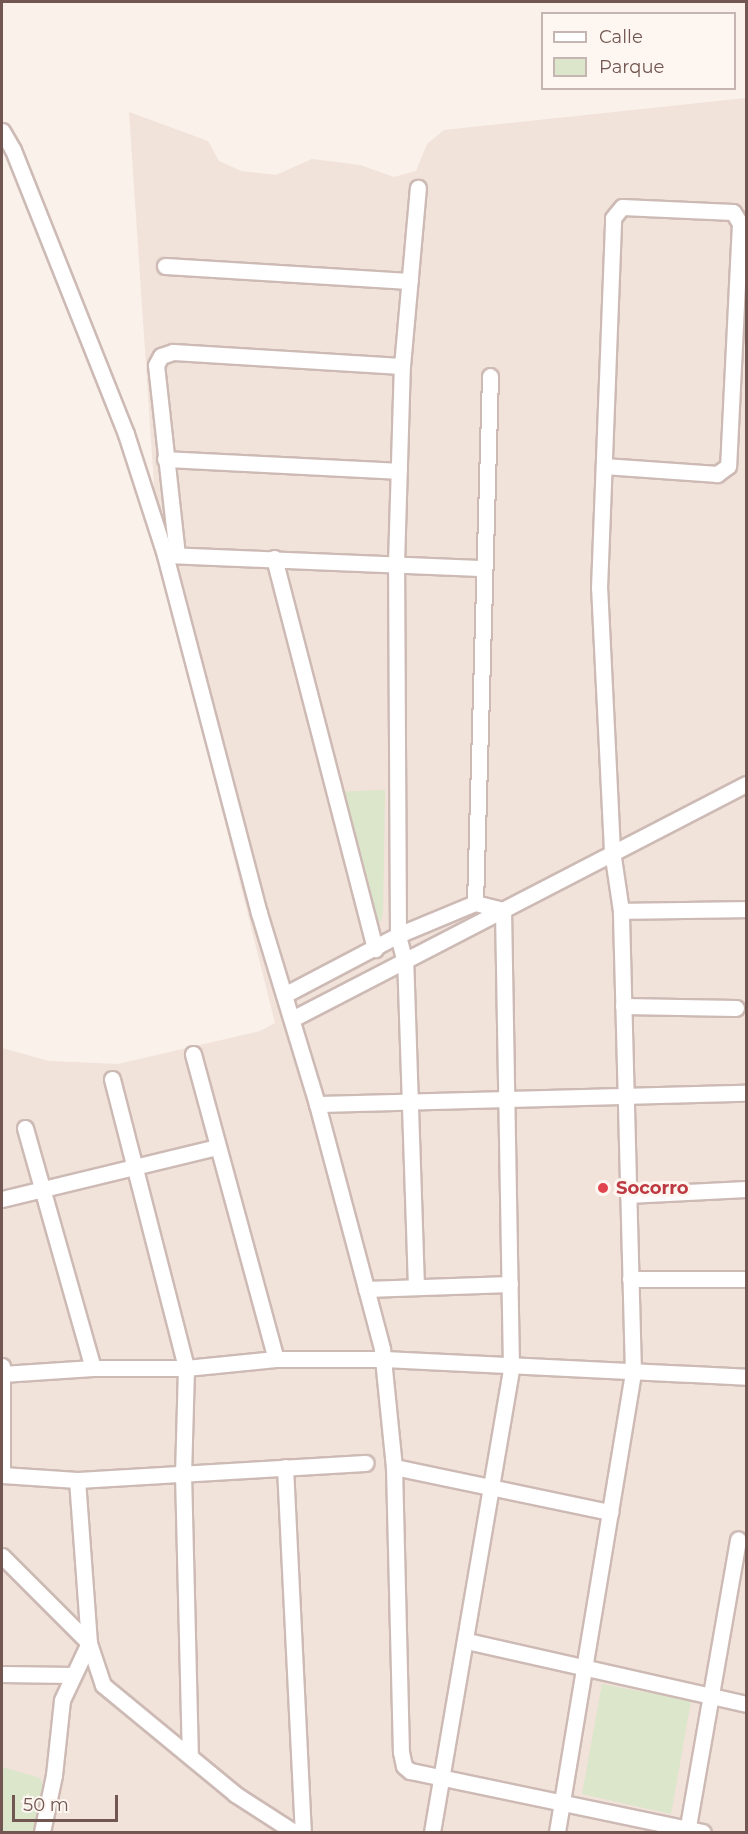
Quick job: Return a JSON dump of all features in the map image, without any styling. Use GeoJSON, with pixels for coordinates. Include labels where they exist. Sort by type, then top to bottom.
{"type":"FeatureCollection","features":[{"type":"Feature","properties":{"kind":"street"},"geometry":{"type":"LineString","coordinates":[[2,131],[13,150],[126,434],[171,555],[259,913],[286,994],[318,1104],[384,1359],[394,1467],[402,1760],[410,1771],[693,1832],[710,1696],[738,1539]]}},
{"type":"Feature","properties":{"kind":"street"},"geometry":{"type":"LineString","coordinates":[[416,1287],[405,962],[398,935],[396,564],[402,366],[418,188]]}},
{"type":"Feature","properties":{"kind":"street"},"geometry":{"type":"LineString","coordinates":[[557,1833],[633,1373],[621,911],[612,850],[599,588],[604,466],[615,212],[628,207],[733,212],[740,223],[728,466],[717,474],[604,466]]}},
{"type":"Feature","properties":{"kind":"street"},"geometry":{"type":"LineString","coordinates":[[165,266],[410,282]]}},
{"type":"Feature","properties":{"kind":"street"},"geometry":{"type":"LineString","coordinates":[[171,555],[156,365],[167,352],[402,366]]}},
{"type":"Feature","properties":{"kind":"street"},"geometry":{"type":"LineString","coordinates":[[475,903],[490,376]]}},
{"type":"Feature","properties":{"kind":"street"},"geometry":{"type":"LineString","coordinates":[[165,459],[399,471]]}},
{"type":"Feature","properties":{"kind":"street"},"geometry":{"type":"LineString","coordinates":[[171,555],[484,568]]}},
{"type":"Feature","properties":{"kind":"street"},"geometry":{"type":"LineString","coordinates":[[274,558],[375,949]]}},
{"type":"Feature","properties":{"kind":"street"},"geometry":{"type":"LineString","coordinates":[[292,1019],[405,962],[612,850],[747,784]]}},
{"type":"Feature","properties":{"kind":"street"},"geometry":{"type":"LineString","coordinates":[[286,994],[398,935],[475,903],[503,910]]}},
{"type":"Feature","properties":{"kind":"street"},"geometry":{"type":"LineString","coordinates":[[621,911],[747,909]]}},
{"type":"Feature","properties":{"kind":"street"},"geometry":{"type":"LineString","coordinates":[[432,1833],[467,1641],[511,1368],[503,910]]}},
{"type":"Feature","properties":{"kind":"street"},"geometry":{"type":"LineString","coordinates":[[623,1006],[736,1008]]}},
{"type":"Feature","properties":{"kind":"street"},"geometry":{"type":"LineString","coordinates":[[193,1054],[276,1359]]}},
{"type":"Feature","properties":{"kind":"street"},"geometry":{"type":"LineString","coordinates":[[112,1079],[132,1166],[186,1368],[183,1473],[190,1754]]}},
{"type":"Feature","properties":{"kind":"street"},"geometry":{"type":"LineString","coordinates":[[318,1104],[747,1093]]}},
{"type":"Feature","properties":{"kind":"street"},"geometry":{"type":"LineString","coordinates":[[25,1128],[46,1190],[93,1368]]}},
{"type":"Feature","properties":{"kind":"street"},"geometry":{"type":"LineString","coordinates":[[2,1199],[217,1147]]}},
{"type":"Feature","properties":{"kind":"street"},"geometry":{"type":"LineString","coordinates":[[628,1195],[747,1189]]}},
{"type":"Feature","properties":{"kind":"street"},"geometry":{"type":"LineString","coordinates":[[630,1279],[744,1279]]}},
{"type":"Feature","properties":{"kind":"street"},"geometry":{"type":"LineString","coordinates":[[366,1289],[510,1284]]}},
{"type":"Feature","properties":{"kind":"street"},"geometry":{"type":"LineString","coordinates":[[366,1463],[77,1480],[2,1475],[2,1372],[93,1368],[186,1368],[276,1359],[384,1359],[511,1368],[747,1377]]}},
{"type":"Feature","properties":{"kind":"street"},"geometry":{"type":"LineString","coordinates":[[285,1467],[303,1833]]}},
{"type":"Feature","properties":{"kind":"street"},"geometry":{"type":"LineString","coordinates":[[394,1467],[610,1512]]}},
{"type":"Feature","properties":{"kind":"street"},"geometry":{"type":"LineString","coordinates":[[77,1480],[89,1643],[103,1684],[190,1754],[235,1794],[294,1833]]}},
{"type":"Feature","properties":{"kind":"street"},"geometry":{"type":"LineString","coordinates":[[2,1556],[89,1643]]}},
{"type":"Feature","properties":{"kind":"street"},"geometry":{"type":"LineString","coordinates":[[467,1641],[747,1704]]}},
{"type":"Feature","properties":{"kind":"street"},"geometry":{"type":"LineString","coordinates":[[42,1833],[54,1775],[57,1721],[73,1675],[89,1643]]}},
{"type":"Feature","properties":{"kind":"street"},"geometry":{"type":"LineString","coordinates":[[2,1674],[73,1675]]}},
{"type":"Feature","properties":{"kind":"shaded area"},"geometry":{"type":"Polygon","coordinates":[[[746,98],[746,1832],[2,1832],[2,1048],[49,1061],[118,1064],[260,1031],[275,1023],[159,559],[129,112],[208,141],[219,161],[241,171],[276,175],[312,159],[360,165],[394,177],[416,171],[427,144],[444,130],[746,98]]]}},
{"type":"Feature","properties":{"kind":"green space"},"geometry":{"type":"Polygon","coordinates":[[[385,790],[383,913],[381,921],[372,925],[330,792],[385,790]]]}},
{"type":"Feature","properties":{"kind":"green space"},"geometry":{"type":"Polygon","coordinates":[[[602,1684],[691,1701],[671,1814],[582,1794],[602,1684]]]}},
{"type":"Feature","properties":{"kind":"green space"},"geometry":{"type":"Polygon","coordinates":[[[2,1767],[40,1778],[48,1795],[36,1832],[2,1832],[2,1767]]]}},
{"type":"Feature","properties":{"kind":"place","name":"Socorro"},"geometry":{"type":"Point","coordinates":[603,1188]}}]}
